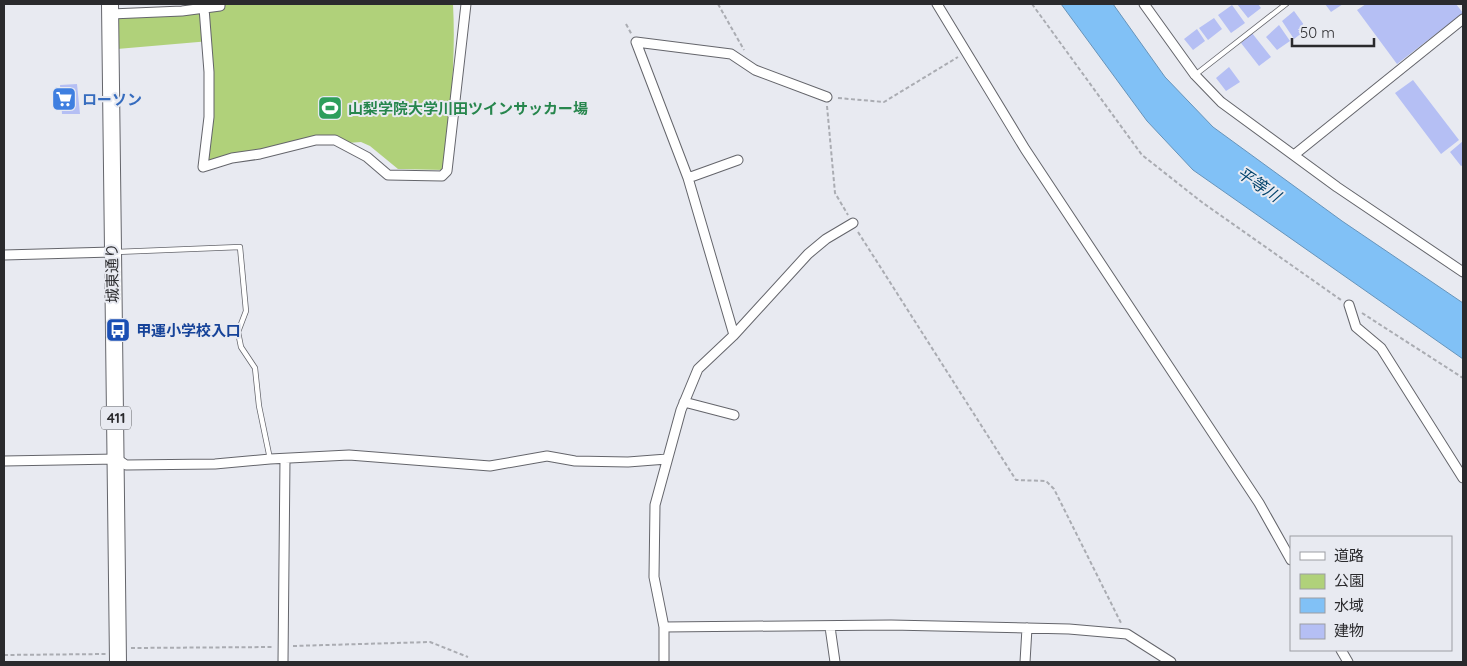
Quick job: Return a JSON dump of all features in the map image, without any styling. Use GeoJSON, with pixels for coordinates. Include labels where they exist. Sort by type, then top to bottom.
{"type":"FeatureCollection","features":[{"type":"Feature","properties":{"kind":"highway","name":"城東通り"},"geometry":{"type":"LineString","coordinates":[[110,9],[118,655]]}},
{"type":"Feature","properties":{"kind":"street"},"geometry":{"type":"LineString","coordinates":[[110,9],[204,8],[220,6],[220,4]]}},
{"type":"Feature","properties":{"kind":"street"},"geometry":{"type":"LineString","coordinates":[[204,8],[209,72],[209,117],[203,167],[232,158],[260,154],[316,140],[335,140],[367,157],[388,175],[442,176],[447,171],[466,4]]}},
{"type":"Feature","properties":{"kind":"street"},"geometry":{"type":"LineString","coordinates":[[937,4],[1025,149],[1259,503],[1290,558]]}},
{"type":"Feature","properties":{"kind":"street"},"geometry":{"type":"LineString","coordinates":[[1144,4],[1195,75],[1221,102],[1395,228],[1463,272]]}},
{"type":"Feature","properties":{"kind":"street"},"geometry":{"type":"LineString","coordinates":[[1294,155],[1463,18]]}},
{"type":"Feature","properties":{"kind":"street"},"geometry":{"type":"LineString","coordinates":[[734,334],[688,178],[636,42],[730,54],[755,70],[827,97]]}},
{"type":"Feature","properties":{"kind":"street"},"geometry":{"type":"LineString","coordinates":[[688,178],[738,160]]}},
{"type":"Feature","properties":{"kind":"street"},"geometry":{"type":"LineString","coordinates":[[664,662],[664,627],[654,577],[655,505],[684,402],[698,369],[734,334],[808,254],[826,239],[853,223]]}},
{"type":"Feature","properties":{"kind":"street"},"geometry":{"type":"LineString","coordinates":[[4,254],[112,252]]}},
{"type":"Feature","properties":{"kind":"street"},"geometry":{"type":"LineString","coordinates":[[1349,305],[1356,327],[1381,348],[1463,478]]}},
{"type":"Feature","properties":{"kind":"street"},"geometry":{"type":"LineString","coordinates":[[684,402],[734,415]]}},
{"type":"Feature","properties":{"kind":"street"},"geometry":{"type":"LineString","coordinates":[[4,461],[117,459],[126,465],[215,464],[349,455],[490,466],[547,456],[575,461],[628,462],[667,459]]}},
{"type":"Feature","properties":{"kind":"street"},"geometry":{"type":"LineString","coordinates":[[283,662],[285,459]]}},
{"type":"Feature","properties":{"kind":"street"},"geometry":{"type":"LineString","coordinates":[[664,627],[1027,628],[1127,634],[1171,662]]}},
{"type":"Feature","properties":{"kind":"street"},"geometry":{"type":"LineString","coordinates":[[830,627],[835,662]]}},
{"type":"Feature","properties":{"kind":"street"},"geometry":{"type":"LineString","coordinates":[[1025,662],[1027,628]]}},
{"type":"Feature","properties":{"kind":"street"},"geometry":{"type":"LineString","coordinates":[[1342,651],[1348,662]]}},
{"type":"Feature","properties":{"kind":"lane"},"geometry":{"type":"LineString","coordinates":[[1195,75],[1286,4]]}},
{"type":"Feature","properties":{"kind":"lane"},"geometry":{"type":"LineString","coordinates":[[112,252],[240,247],[246,311],[238,332],[240,347],[254,368],[259,406],[270,459]]}},
{"type":"Feature","properties":{"kind":"path"},"geometry":{"type":"LineString","coordinates":[[718,4],[755,70]]}},
{"type":"Feature","properties":{"kind":"path"},"geometry":{"type":"LineString","coordinates":[[1032,4],[1142,154],[1203,203],[1349,305],[1463,378]]}},
{"type":"Feature","properties":{"kind":"path"},"geometry":{"type":"LineString","coordinates":[[966,52],[884,102],[827,97],[835,193],[1016,480],[1046,481],[1054,489],[1127,634]]}},
{"type":"Feature","properties":{"kind":"path"},"geometry":{"type":"LineString","coordinates":[[4,655],[118,655],[430,642],[468,656]]}},
{"type":"Feature","properties":{"kind":"green space","name":"山梨学院大学川田ツインサッカー場"},"geometry":{"type":"Polygon","coordinates":[[[224,4],[453,4],[453,66],[445,170],[398,169],[370,146],[361,142],[347,143],[334,135],[209,161],[210,41],[117,49],[117,17],[224,10],[224,4]]]}},
{"type":"Feature","properties":{"kind":"water","name":"平等川"},"geometry":{"type":"Polygon","coordinates":[[[1061,4],[1113,4],[1165,77],[1213,127],[1342,221],[1463,303],[1463,359],[1193,170],[1147,121],[1061,4]]]}},
{"type":"Feature","properties":{"kind":"building"},"geometry":{"type":"Polygon","coordinates":[[[1237,4],[1258,4],[1261,8],[1248,18],[1237,4]]]}},
{"type":"Feature","properties":{"kind":"building"},"geometry":{"type":"Polygon","coordinates":[[[1325,4],[1343,4],[1331,12],[1325,4]]]}},
{"type":"Feature","properties":{"kind":"building"},"geometry":{"type":"Polygon","coordinates":[[[1366,4],[1456,4],[1463,13],[1397,64],[1357,10],[1366,4]]]}},
{"type":"Feature","properties":{"kind":"building"},"geometry":{"type":"Polygon","coordinates":[[[1232,5],[1245,23],[1231,33],[1218,15],[1232,5]]]}},
{"type":"Feature","properties":{"kind":"building"},"geometry":{"type":"Polygon","coordinates":[[[1294,11],[1307,29],[1294,39],[1282,21],[1294,11]]]}},
{"type":"Feature","properties":{"kind":"building"},"geometry":{"type":"Polygon","coordinates":[[[1214,18],[1222,29],[1208,40],[1199,28],[1214,18]]]}},
{"type":"Feature","properties":{"kind":"building"},"geometry":{"type":"Polygon","coordinates":[[[1279,25],[1290,41],[1277,50],[1266,37],[1279,25]]]}},
{"type":"Feature","properties":{"kind":"building"},"geometry":{"type":"Polygon","coordinates":[[[1197,29],[1205,41],[1193,50],[1184,39],[1197,29]]]}},
{"type":"Feature","properties":{"kind":"building"},"geometry":{"type":"Polygon","coordinates":[[[1252,33],[1271,57],[1259,66],[1241,43],[1252,33]]]}},
{"type":"Feature","properties":{"kind":"building"},"geometry":{"type":"Polygon","coordinates":[[[1229,67],[1240,82],[1226,91],[1216,78],[1229,67]]]}},
{"type":"Feature","properties":{"kind":"building"},"geometry":{"type":"Polygon","coordinates":[[[1413,80],[1459,140],[1441,154],[1395,93],[1413,80]]]}},
{"type":"Feature","properties":{"kind":"building"},"geometry":{"type":"Polygon","coordinates":[[[77,84],[80,114],[62,114],[60,85],[77,84]]]}},
{"type":"Feature","properties":{"kind":"building"},"geometry":{"type":"Polygon","coordinates":[[[1463,141],[1463,165],[1461,166],[1450,152],[1463,141]]]}},
{"type":"Feature","properties":{"kind":"place","name":"ローソン"},"geometry":{"type":"Point","coordinates":[64,99]}},
{"type":"Feature","properties":{"kind":"place","name":"山梨学院大学川田ツインサッカー場"},"geometry":{"type":"Point","coordinates":[330,108]}},
{"type":"Feature","properties":{"kind":"place","name":"甲運小学校入口"},"geometry":{"type":"Point","coordinates":[118,330]}}]}
